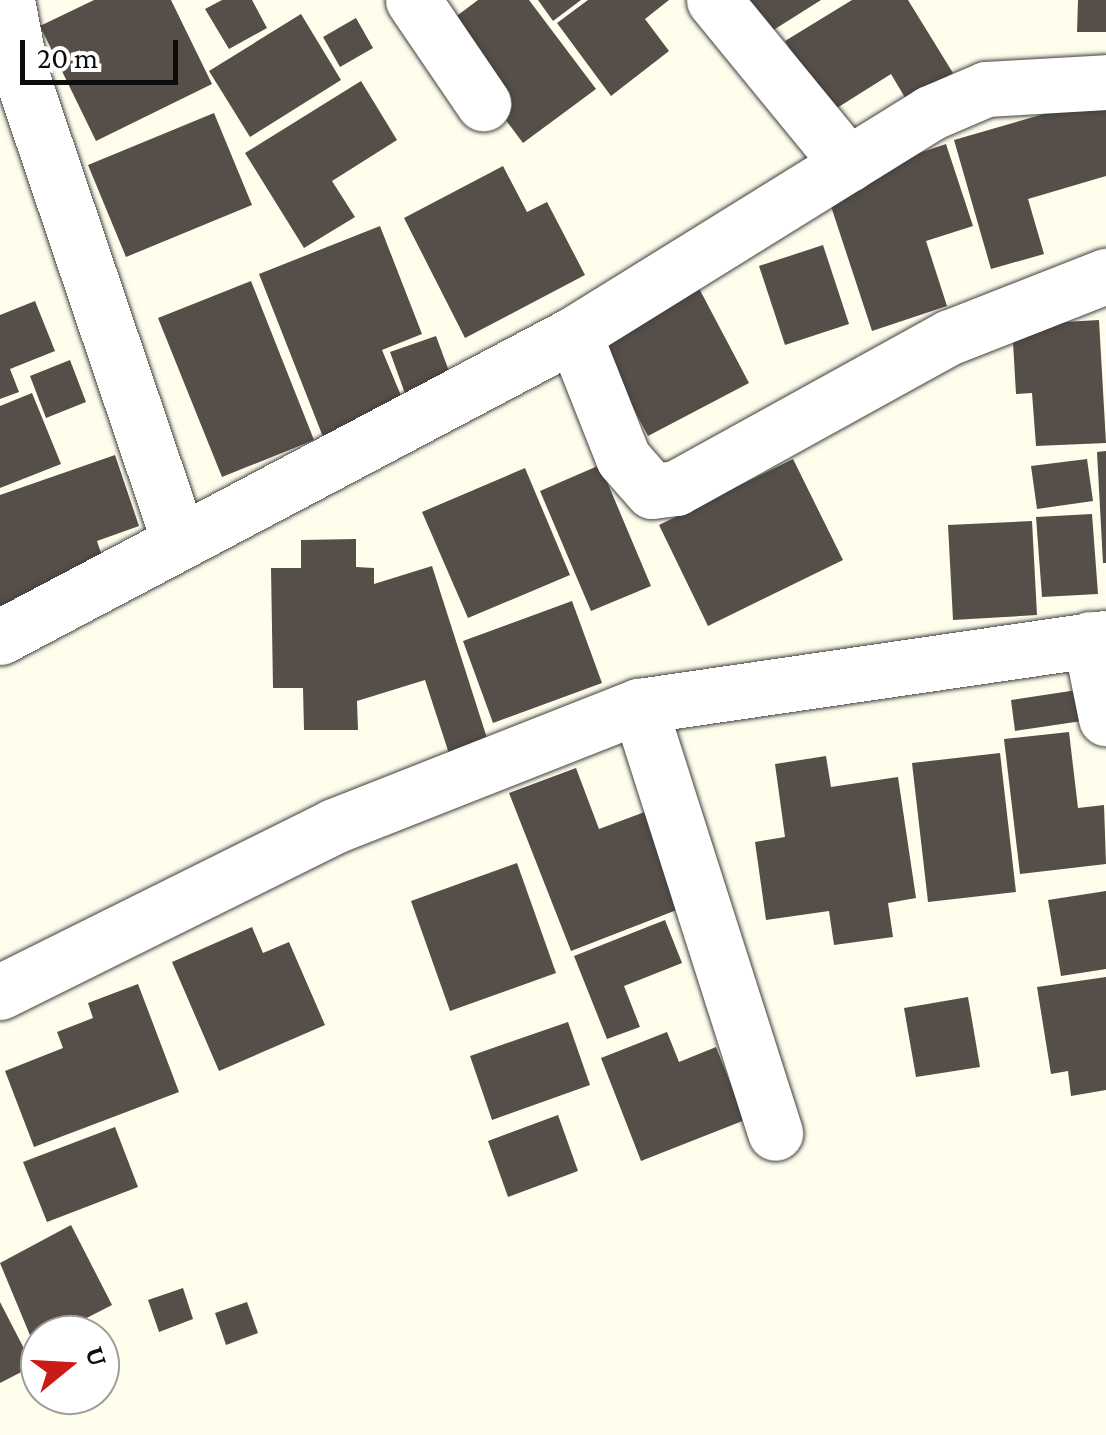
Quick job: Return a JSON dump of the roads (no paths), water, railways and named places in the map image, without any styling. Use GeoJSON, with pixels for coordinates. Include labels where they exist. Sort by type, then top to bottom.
{"type":"FeatureCollection","features":[{"type":"Feature","properties":{"kind":"street"},"geometry":{"type":"LineString","coordinates":[[7,0],[20,74],[179,541]]}},
{"type":"Feature","properties":{"kind":"street"},"geometry":{"type":"LineString","coordinates":[[414,0],[483,104]]}},
{"type":"Feature","properties":{"kind":"street"},"geometry":{"type":"LineString","coordinates":[[714,0],[848,164]]}},
{"type":"Feature","properties":{"kind":"street"},"geometry":{"type":"LineString","coordinates":[[0,638],[574,334],[848,164],[986,89],[1106,82]]}},
{"type":"Feature","properties":{"kind":"street"},"geometry":{"type":"LineString","coordinates":[[574,334],[622,458],[652,491],[676,488],[950,337],[1106,276]]}},
{"type":"Feature","properties":{"kind":"street"},"geometry":{"type":"LineString","coordinates":[[0,992],[334,826],[640,706],[1098,639],[1106,718]]}},
{"type":"Feature","properties":{"kind":"street"},"geometry":{"type":"LineString","coordinates":[[640,706],[775,1133]]}}]}
